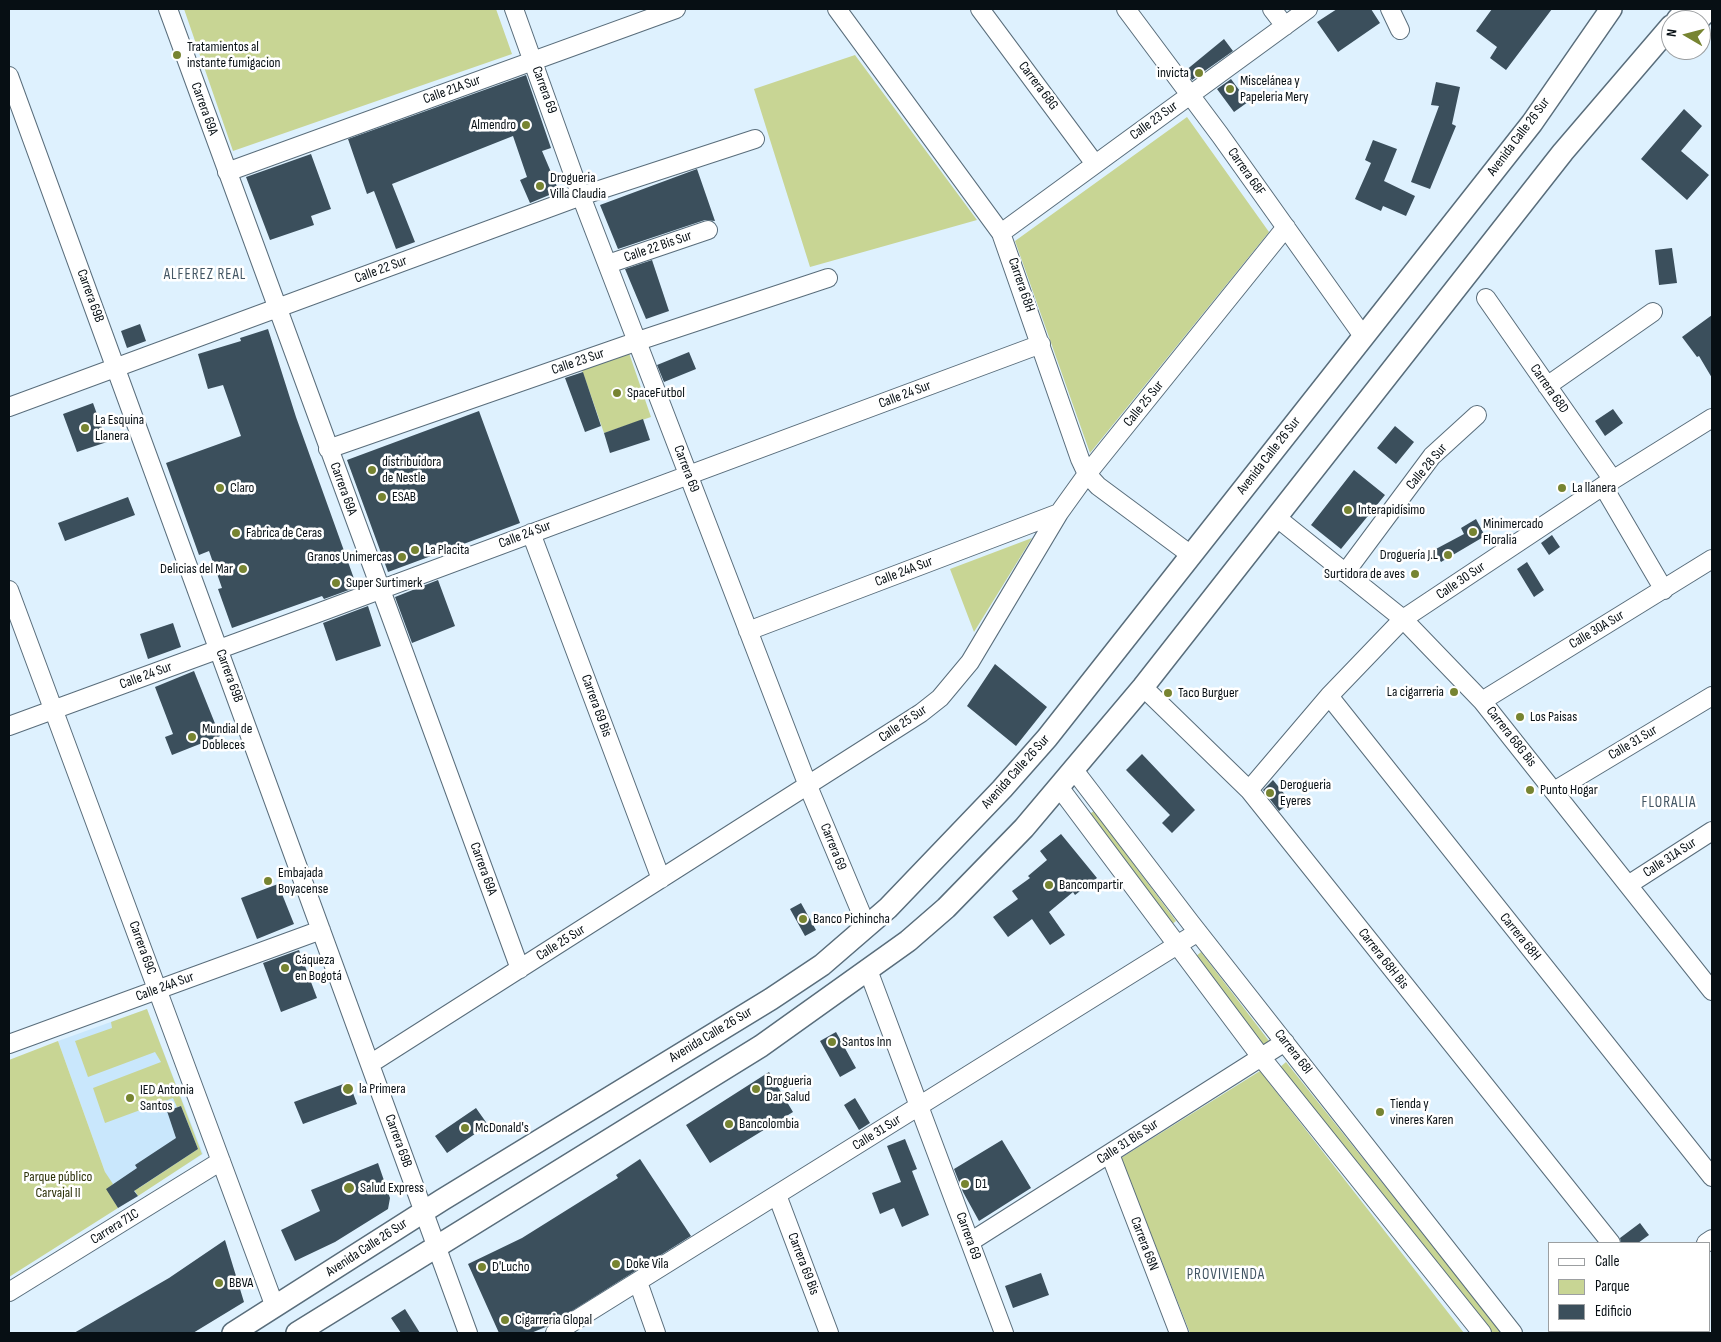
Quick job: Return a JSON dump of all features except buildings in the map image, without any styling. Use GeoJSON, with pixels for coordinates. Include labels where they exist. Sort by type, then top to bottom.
{"type":"FeatureCollection","features":[{"type":"Feature","properties":{"kind":"main road","name":"Avenida Calle 26 Sur"},"geometry":{"type":"LineString","coordinates":[[233,1333],[423,1212],[771,999],[822,965],[867,927],[995,796],[1047,738],[1532,123],[1611,9]]}},
{"type":"Feature","properties":{"kind":"main road"},"geometry":{"type":"LineString","coordinates":[[297,1333],[761,1046],[908,941],[946,908],[1024,828],[1143,687],[1563,152],[1661,38]]}},
{"type":"Feature","properties":{"kind":"main road"},"geometry":{"type":"LineString","coordinates":[[1474,267],[1564,172],[1661,60]]}},
{"type":"Feature","properties":{"kind":"street","name":"Carrera 69A"},"geometry":{"type":"LineString","coordinates":[[168,9],[379,591],[520,969]]}},
{"type":"Feature","properties":{"kind":"street","name":"Carrera 69"},"geometry":{"type":"LineString","coordinates":[[514,9],[581,196],[748,631],[808,786],[867,927]]}},
{"type":"Feature","properties":{"kind":"street","name":"Calle 21A Sur"},"geometry":{"type":"LineString","coordinates":[[227,172],[676,9]]}},
{"type":"Feature","properties":{"kind":"street","name":"Carrera 68H"},"geometry":{"type":"LineString","coordinates":[[837,9],[1001,233],[1080,459],[1087,474],[1098,486],[1191,555]]}},
{"type":"Feature","properties":{"kind":"street","name":"Carrera 68G"},"geometry":{"type":"LineString","coordinates":[[980,9],[1095,164]]}},
{"type":"Feature","properties":{"kind":"street","name":"Carrera 68F"},"geometry":{"type":"LineString","coordinates":[[1126,9],[1364,336]]}},
{"type":"Feature","properties":{"kind":"street"},"geometry":{"type":"LineString","coordinates":[[1272,9],[1285,26]]}},
{"type":"Feature","properties":{"kind":"street","name":"Calle 23 Sur"},"geometry":{"type":"LineString","coordinates":[[1001,233],[1308,9]]}},
{"type":"Feature","properties":{"kind":"street"},"geometry":{"type":"LineString","coordinates":[[1390,9],[1400,30]]}},
{"type":"Feature","properties":{"kind":"street","name":"Carrera 69B"},"geometry":{"type":"LineString","coordinates":[[9,80],[468,1333]]}},
{"type":"Feature","properties":{"kind":"street","name":"Calle 22 Sur"},"geometry":{"type":"LineString","coordinates":[[9,407],[581,196],[755,139]]}},
{"type":"Feature","properties":{"kind":"street","name":"Calle 25 Sur"},"geometry":{"type":"LineString","coordinates":[[370,1064],[921,713],[958,679],[1059,513],[1087,474],[1286,228]]}},
{"type":"Feature","properties":{"kind":"street","name":"Calle 22 Bis Sur"},"geometry":{"type":"LineString","coordinates":[[608,264],[708,230]]}},
{"type":"Feature","properties":{"kind":"street","name":"Calle 23 Sur"},"geometry":{"type":"LineString","coordinates":[[328,449],[638,341],[828,278]]}},
{"type":"Feature","properties":{"kind":"street","name":"Carrera 68D"},"geometry":{"type":"LineString","coordinates":[[1486,298],[1547,386],[1608,483],[1664,590]]}},
{"type":"Feature","properties":{"kind":"street"},"geometry":{"type":"LineString","coordinates":[[1547,386],[1653,312]]}},
{"type":"Feature","properties":{"kind":"street","name":"Calle 24 Sur"},"geometry":{"type":"LineString","coordinates":[[9,726],[379,591],[531,532],[689,476],[1041,344]]}},
{"type":"Feature","properties":{"kind":"street","name":"Calle 28 Sur"},"geometry":{"type":"LineString","coordinates":[[1345,573],[1432,456],[1478,415]]}},
{"type":"Feature","properties":{"kind":"street","name":"Calle 30 Sur"},"geometry":{"type":"LineString","coordinates":[[1249,790],[1329,696],[1403,619],[1608,483],[1712,418]]}},
{"type":"Feature","properties":{"kind":"street","name":"Calle 24A Sur"},"geometry":{"type":"LineString","coordinates":[[748,631],[1059,513]]}},
{"type":"Feature","properties":{"kind":"street","name":"Carrera 68G Bis"},"geometry":{"type":"LineString","coordinates":[[1276,517],[1403,619],[1482,701],[1628,885],[1705,969],[1712,991]]}},
{"type":"Feature","properties":{"kind":"street","name":"Carrera 69 Bis"},"geometry":{"type":"LineString","coordinates":[[531,532],[660,880]]}},
{"type":"Feature","properties":{"kind":"street","name":"Calle 30A Sur"},"geometry":{"type":"LineString","coordinates":[[1482,701],[1712,560]]}},
{"type":"Feature","properties":{"kind":"street","name":"Carrera 69C"},"geometry":{"type":"LineString","coordinates":[[9,590],[275,1307]]}},
{"type":"Feature","properties":{"kind":"street","name":"Carrera 68H Bis"},"geometry":{"type":"LineString","coordinates":[[1143,687],[1249,790],[1610,1242]]}},
{"type":"Feature","properties":{"kind":"street","name":"Carrera 68H"},"geometry":{"type":"LineString","coordinates":[[1329,696],[1712,1177]]}},
{"type":"Feature","properties":{"kind":"street","name":"Calle 31 Sur"},"geometry":{"type":"LineString","coordinates":[[1554,791],[1712,696]]}},
{"type":"Feature","properties":{"kind":"street","name":"Carrera 68I"},"geometry":{"type":"LineString","coordinates":[[1074,770],[1198,932],[1513,1333]]}},
{"type":"Feature","properties":{"kind":"street","name":"Carrera 68I"},"geometry":{"type":"LineString","coordinates":[[1059,787],[1176,946],[1261,1057],[1482,1333]]}},
{"type":"Feature","properties":{"kind":"street","name":"Calle 31A Sur"},"geometry":{"type":"LineString","coordinates":[[1628,885],[1712,830]]}},
{"type":"Feature","properties":{"kind":"street","name":"Calle 24A Sur"},"geometry":{"type":"LineString","coordinates":[[9,1044],[321,930]]}},
{"type":"Feature","properties":{"kind":"street","name":"Calle 31 Sur"},"geometry":{"type":"LineString","coordinates":[[555,1333],[1198,932]]}},
{"type":"Feature","properties":{"kind":"street","name":"Carrera 69"},"geometry":{"type":"LineString","coordinates":[[868,970],[1004,1333]]}},
{"type":"Feature","properties":{"kind":"street","name":"Calle 31 Bis Sur"},"geometry":{"type":"LineString","coordinates":[[970,1242],[1285,1042]]}},
{"type":"Feature","properties":{"kind":"street","name":"Carrera 68N"},"geometry":{"type":"LineString","coordinates":[[1110,1154],[1179,1333]]}},
{"type":"Feature","properties":{"kind":"street","name":"Carrera 71C"},"geometry":{"type":"LineString","coordinates":[[9,1292],[221,1161]]}},
{"type":"Feature","properties":{"kind":"street","name":"Carrera 69 Bis"},"geometry":{"type":"LineString","coordinates":[[777,1195],[830,1333]]}},
{"type":"Feature","properties":{"kind":"street"},"geometry":{"type":"LineString","coordinates":[[638,1282],[656,1333]]}},
{"type":"Feature","properties":{"kind":"shaded area","name":"IED Antonia Santos"},"geometry":{"type":"Polygon","coordinates":[[[147,1009],[203,1154],[118,1208],[106,1189],[105,1172],[58,1041],[147,1009]]]}},
{"type":"Feature","properties":{"kind":"green space"},"geometry":{"type":"Polygon","coordinates":[[[184,9],[496,9],[512,54],[233,151],[184,9]]]}},
{"type":"Feature","properties":{"kind":"green space"},"geometry":{"type":"Polygon","coordinates":[[[855,55],[977,220],[810,267],[754,89],[855,55]]]}},
{"type":"Feature","properties":{"kind":"green space"},"geometry":{"type":"Polygon","coordinates":[[[1187,117],[1269,232],[1090,453],[1015,241],[1187,117]]]}},
{"type":"Feature","properties":{"kind":"green space","name":"SpaceFutbol"},"geometry":{"type":"Polygon","coordinates":[[[629,353],[651,417],[604,433],[582,370],[629,353]]]}},
{"type":"Feature","properties":{"kind":"green space"},"geometry":{"type":"Polygon","coordinates":[[[1032,538],[974,632],[950,569],[1032,538]]]}},
{"type":"Feature","properties":{"kind":"green space"},"geometry":{"type":"Polygon","coordinates":[[[1094,811],[1176,921],[1170,926],[1088,815],[1094,811]]]}},
{"type":"Feature","properties":{"kind":"green space"},"geometry":{"type":"Polygon","coordinates":[[[1201,952],[1269,1041],[1263,1045],[1195,957],[1201,952]]]}},
{"type":"Feature","properties":{"kind":"green space"},"geometry":{"type":"Polygon","coordinates":[[[147,1009],[202,1154],[138,1196],[129,1181],[139,1188],[198,1149],[181,1106],[177,1107],[173,1098],[105,1123],[93,1088],[161,1062],[155,1052],[88,1077],[75,1041],[112,1028],[111,1022],[147,1009]]]}},
{"type":"Feature","properties":{"kind":"green space","name":"Parque público Carvajal II"},"geometry":{"type":"Polygon","coordinates":[[[58,1041],[105,1172],[113,1184],[107,1189],[118,1208],[9,1277],[9,1060],[58,1041]]]}},
{"type":"Feature","properties":{"kind":"green space"},"geometry":{"type":"Polygon","coordinates":[[[1286,1062],[1502,1333],[1491,1333],[1279,1068],[1286,1062]]]}},
{"type":"Feature","properties":{"kind":"green space"},"geometry":{"type":"Polygon","coordinates":[[[1260,1071],[1464,1333],[1190,1333],[1121,1158],[1260,1071]]]}},
{"type":"Feature","properties":{"kind":"place","name":"Tratamientos al instante fumigacion"},"geometry":{"type":"Point","coordinates":[177,55]}},
{"type":"Feature","properties":{"kind":"place","name":"invicta"},"geometry":{"type":"Point","coordinates":[1199,73]}},
{"type":"Feature","properties":{"kind":"place","name":"Miscelánea y Papeleria Mery"},"geometry":{"type":"Point","coordinates":[1230,89]}},
{"type":"Feature","properties":{"kind":"place","name":"Almendro"},"geometry":{"type":"Point","coordinates":[526,125]}},
{"type":"Feature","properties":{"kind":"place","name":"Drogueria Villa Claudia"},"geometry":{"type":"Point","coordinates":[540,186]}},
{"type":"Feature","properties":{"kind":"place","name":"SpaceFutbol"},"geometry":{"type":"Point","coordinates":[617,393]}},
{"type":"Feature","properties":{"kind":"place","name":"La Esquina Llanera"},"geometry":{"type":"Point","coordinates":[85,428]}},
{"type":"Feature","properties":{"kind":"place","name":"distribuidora de Nestle"},"geometry":{"type":"Point","coordinates":[372,470]}},
{"type":"Feature","properties":{"kind":"place","name":"Claro"},"geometry":{"type":"Point","coordinates":[220,488]}},
{"type":"Feature","properties":{"kind":"place","name":"La llanera"},"geometry":{"type":"Point","coordinates":[1562,488]}},
{"type":"Feature","properties":{"kind":"place","name":"ESAB"},"geometry":{"type":"Point","coordinates":[382,497]}},
{"type":"Feature","properties":{"kind":"place","name":"Interapidísimo"},"geometry":{"type":"Point","coordinates":[1348,510]}},
{"type":"Feature","properties":{"kind":"place","name":"Minimercado Floralia"},"geometry":{"type":"Point","coordinates":[1473,532]}},
{"type":"Feature","properties":{"kind":"place","name":"Fabrica de Ceras"},"geometry":{"type":"Point","coordinates":[236,533]}},
{"type":"Feature","properties":{"kind":"place","name":"La Placita"},"geometry":{"type":"Point","coordinates":[415,550]}},
{"type":"Feature","properties":{"kind":"place","name":"Droguería J.L"},"geometry":{"type":"Point","coordinates":[1448,555]}},
{"type":"Feature","properties":{"kind":"place","name":"Granos Unimercas"},"geometry":{"type":"Point","coordinates":[402,557]}},
{"type":"Feature","properties":{"kind":"place","name":"Delicias del Mar"},"geometry":{"type":"Point","coordinates":[243,569]}},
{"type":"Feature","properties":{"kind":"place","name":"Surtidora de aves"},"geometry":{"type":"Point","coordinates":[1415,574]}},
{"type":"Feature","properties":{"kind":"place","name":"Super Surtimerk"},"geometry":{"type":"Point","coordinates":[336,583]}},
{"type":"Feature","properties":{"kind":"place","name":"La cigarreria"},"geometry":{"type":"Point","coordinates":[1454,692]}},
{"type":"Feature","properties":{"kind":"place","name":"Taco Burguer"},"geometry":{"type":"Point","coordinates":[1168,693]}},
{"type":"Feature","properties":{"kind":"place","name":"Los Paisas"},"geometry":{"type":"Point","coordinates":[1520,717]}},
{"type":"Feature","properties":{"kind":"place","name":"Mundial de Dobleces"},"geometry":{"type":"Point","coordinates":[192,737]}},
{"type":"Feature","properties":{"kind":"place","name":"Punto Hogar"},"geometry":{"type":"Point","coordinates":[1530,790]}},
{"type":"Feature","properties":{"kind":"place","name":"Derogueria Eyeres"},"geometry":{"type":"Point","coordinates":[1270,793]}},
{"type":"Feature","properties":{"kind":"place","name":"Embajada Boyacense"},"geometry":{"type":"Point","coordinates":[268,881]}},
{"type":"Feature","properties":{"kind":"place","name":"Bancompartir"},"geometry":{"type":"Point","coordinates":[1049,885]}},
{"type":"Feature","properties":{"kind":"place","name":"Banco Pichincha"},"geometry":{"type":"Point","coordinates":[803,919]}},
{"type":"Feature","properties":{"kind":"place","name":"Cáqueza en Bogotá"},"geometry":{"type":"Point","coordinates":[285,968]}},
{"type":"Feature","properties":{"kind":"place","name":"Santos Inn"},"geometry":{"type":"Point","coordinates":[832,1042]}},
{"type":"Feature","properties":{"kind":"place","name":"la Primera"},"geometry":{"type":"Point","coordinates":[348,1089]}},
{"type":"Feature","properties":{"kind":"place","name":"Drogueria Dar Salud"},"geometry":{"type":"Point","coordinates":[756,1089]}},
{"type":"Feature","properties":{"kind":"place","name":"IED Antonia Santos"},"geometry":{"type":"Point","coordinates":[130,1098]}},
{"type":"Feature","properties":{"kind":"place","name":"Tienda y vineres Karen"},"geometry":{"type":"Point","coordinates":[1380,1112]}},
{"type":"Feature","properties":{"kind":"place","name":"Bancolombia"},"geometry":{"type":"Point","coordinates":[729,1124]}},
{"type":"Feature","properties":{"kind":"place","name":"McDonald's"},"geometry":{"type":"Point","coordinates":[465,1128]}},
{"type":"Feature","properties":{"kind":"place","name":"D1"},"geometry":{"type":"Point","coordinates":[965,1184]}},
{"type":"Feature","properties":{"kind":"place","name":"Salud Express"},"geometry":{"type":"Point","coordinates":[349,1188]}},
{"type":"Feature","properties":{"kind":"place","name":"Doke Vila"},"geometry":{"type":"Point","coordinates":[616,1264]}},
{"type":"Feature","properties":{"kind":"place","name":"D'Lucho"},"geometry":{"type":"Point","coordinates":[482,1267]}},
{"type":"Feature","properties":{"kind":"place","name":"BBVA"},"geometry":{"type":"Point","coordinates":[219,1283]}},
{"type":"Feature","properties":{"kind":"place","name":"Cigarreria Glopal"},"geometry":{"type":"Point","coordinates":[505,1320]}},
{"type":"Feature","properties":{"kind":"district","name":"ALFEREZ REAL"},"geometry":{"type":"Point","coordinates":[205,275]}},
{"type":"Feature","properties":{"kind":"district","name":"FLORALIA"},"geometry":{"type":"Point","coordinates":[1669,803]}},
{"type":"Feature","properties":{"kind":"district","name":"PROVIVIENDA"},"geometry":{"type":"Point","coordinates":[1226,1275]}}]}
